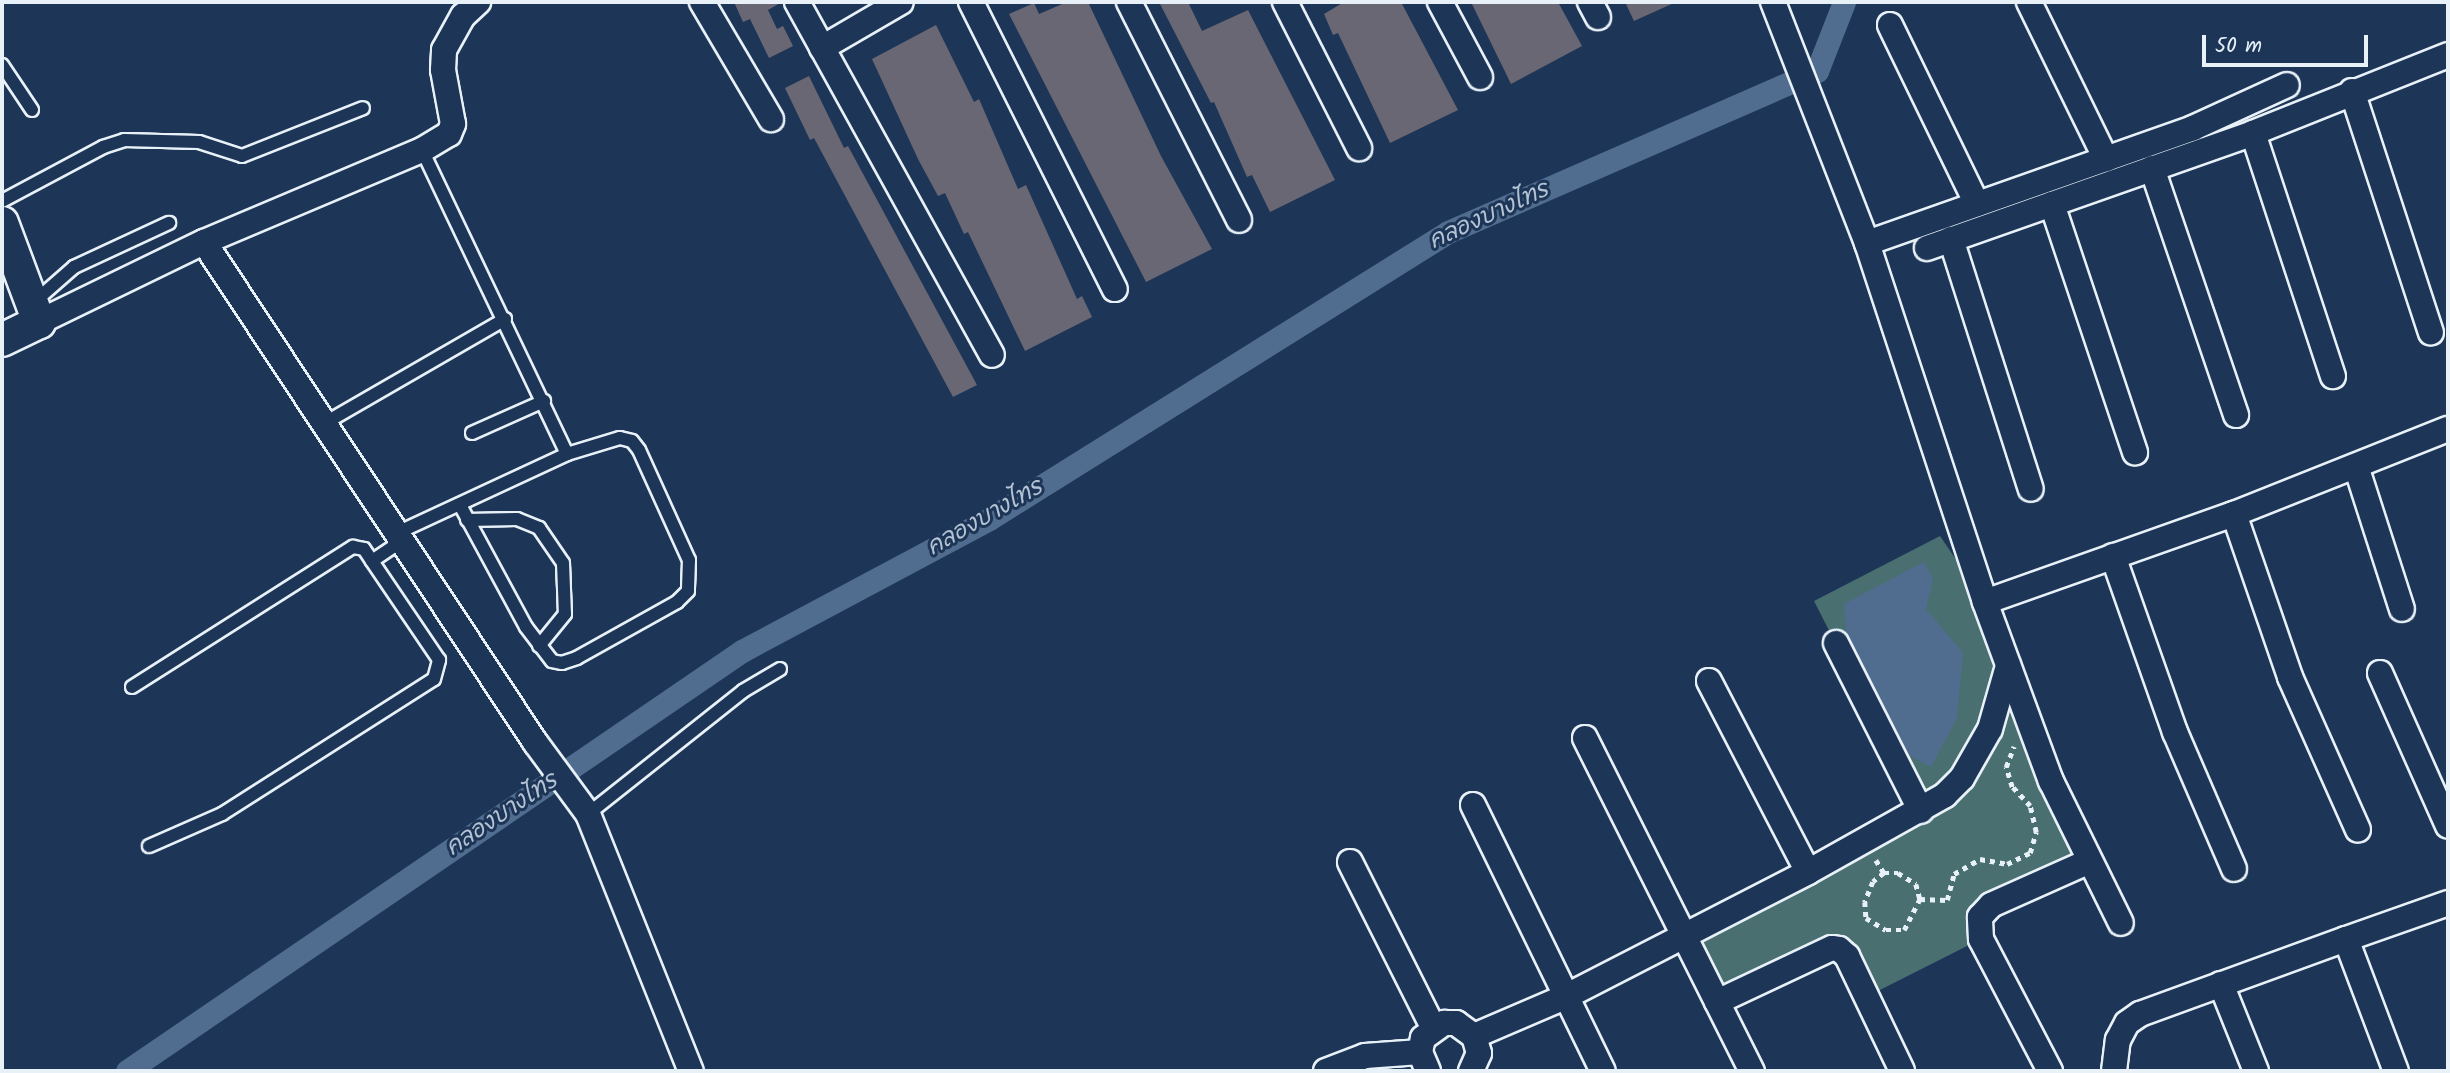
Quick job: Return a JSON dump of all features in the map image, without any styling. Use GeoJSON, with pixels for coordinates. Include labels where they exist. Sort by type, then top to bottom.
{"type":"FeatureCollection","features":[{"type":"Feature","properties":{"kind":"street"},"geometry":{"type":"LineString","coordinates":[[2,340],[36,313],[422,150],[449,134],[453,124],[443,70],[444,50],[463,16],[478,2]]}},
{"type":"Feature","properties":{"kind":"street"},"geometry":{"type":"LineString","coordinates":[[702,2],[771,119]]}},
{"type":"Feature","properties":{"kind":"street"},"geometry":{"type":"LineString","coordinates":[[797,2],[992,355]]}},
{"type":"Feature","properties":{"kind":"street"},"geometry":{"type":"LineString","coordinates":[[822,48],[901,2]]}},
{"type":"Feature","properties":{"kind":"street"},"geometry":{"type":"LineString","coordinates":[[971,2],[1115,289]]}},
{"type":"Feature","properties":{"kind":"street"},"geometry":{"type":"LineString","coordinates":[[1129,2],[1239,220]]}},
{"type":"Feature","properties":{"kind":"street"},"geometry":{"type":"LineString","coordinates":[[1286,2],[1359,148]]}},
{"type":"Feature","properties":{"kind":"street"},"geometry":{"type":"LineString","coordinates":[[1440,2],[1480,77]]}},
{"type":"Feature","properties":{"kind":"street"},"geometry":{"type":"LineString","coordinates":[[1773,2],[1814,101],[1867,243],[1984,603],[2051,781],[2120,923]]}},
{"type":"Feature","properties":{"kind":"street"},"geometry":{"type":"LineString","coordinates":[[2029,2],[2106,159]]}},
{"type":"Feature","properties":{"kind":"street"},"geometry":{"type":"LineString","coordinates":[[1890,25],[1976,204]]}},
{"type":"Feature","properties":{"kind":"street"},"geometry":{"type":"LineString","coordinates":[[1927,248],[2253,132],[2352,90],[2448,55]]}},
{"type":"Feature","properties":{"kind":"street"},"geometry":{"type":"LineString","coordinates":[[1867,243],[2193,128],[2287,85]]}},
{"type":"Feature","properties":{"kind":"street"},"geometry":{"type":"LineString","coordinates":[[2352,90],[2431,332]]}},
{"type":"Feature","properties":{"kind":"street"},"geometry":{"type":"LineString","coordinates":[[2253,132],[2333,376]]}},
{"type":"Feature","properties":{"kind":"street"},"geometry":{"type":"LineString","coordinates":[[2152,168],[2236,415]]}},
{"type":"Feature","properties":{"kind":"street"},"geometry":{"type":"LineString","coordinates":[[2052,204],[2135,452]]}},
{"type":"Feature","properties":{"kind":"street"},"geometry":{"type":"LineString","coordinates":[[2,223],[36,313]]}},
{"type":"Feature","properties":{"kind":"street"},"geometry":{"type":"LineString","coordinates":[[1951,239],[2031,489]]}},
{"type":"Feature","properties":{"kind":"street"},"geometry":{"type":"LineString","coordinates":[[204,242],[535,742],[586,812],[691,1071]]}},
{"type":"Feature","properties":{"kind":"street"},"geometry":{"type":"LineString","coordinates":[[1984,603],[2234,514],[2448,429]]}},
{"type":"Feature","properties":{"kind":"street"},"geometry":{"type":"LineString","coordinates":[[2356,466],[2402,609]]}},
{"type":"Feature","properties":{"kind":"street"},"geometry":{"type":"LineString","coordinates":[[2234,514],[2290,677],[2358,830]]}},
{"type":"Feature","properties":{"kind":"street"},"geometry":{"type":"LineString","coordinates":[[2113,556],[2175,732],[2234,869]]}},
{"type":"Feature","properties":{"kind":"street"},"geometry":{"type":"LineString","coordinates":[[1836,643],[1921,811]]}},
{"type":"Feature","properties":{"kind":"street"},"geometry":{"type":"LineString","coordinates":[[1474,1036],[1565,997],[1684,932],[1808,873],[1921,811],[1962,778],[1990,729],[2008,666]]}},
{"type":"Feature","properties":{"kind":"street"},"geometry":{"type":"LineString","coordinates":[[2380,673],[2448,826]]}},
{"type":"Feature","properties":{"kind":"street"},"geometry":{"type":"LineString","coordinates":[[1709,681],[1808,873]]}},
{"type":"Feature","properties":{"kind":"street"},"geometry":{"type":"LineString","coordinates":[[1585,738],[1752,1071]]}},
{"type":"Feature","properties":{"kind":"street"},"geometry":{"type":"LineString","coordinates":[[1473,805],[1602,1071]]}},
{"type":"Feature","properties":{"kind":"street"},"geometry":{"type":"LineString","coordinates":[[2050,1071],[1981,939],[1980,917],[1991,905],[2090,861]]}},
{"type":"Feature","properties":{"kind":"street"},"geometry":{"type":"LineString","coordinates":[[1350,862],[1433,1027]]}},
{"type":"Feature","properties":{"kind":"street"},"geometry":{"type":"LineString","coordinates":[[2114,1071],[2118,1040],[2127,1023],[2140,1014],[2448,903]]}},
{"type":"Feature","properties":{"kind":"street"},"geometry":{"type":"LineString","coordinates":[[2346,939],[2396,1071]]}},
{"type":"Feature","properties":{"kind":"street"},"geometry":{"type":"LineString","coordinates":[[1717,1002],[1832,948],[1839,949],[1847,956],[1902,1071]]}},
{"type":"Feature","properties":{"kind":"street"},"geometry":{"type":"LineString","coordinates":[[2221,984],[2256,1071]]}},
{"type":"Feature","properties":{"kind":"street"},"geometry":{"type":"LineString","coordinates":[[1326,1071],[1365,1056],[1424,1062],[1423,1038],[1433,1027],[1456,1023],[1474,1036],[1479,1053],[1472,1071]]}},
{"type":"Feature","properties":{"kind":"lane"},"geometry":{"type":"LineString","coordinates":[[2,65],[32,110]]}},
{"type":"Feature","properties":{"kind":"lane"},"geometry":{"type":"LineString","coordinates":[[2,201],[103,147],[124,140],[199,142],[242,156],[363,108]]}},
{"type":"Feature","properties":{"kind":"lane"},"geometry":{"type":"LineString","coordinates":[[422,150],[505,319],[567,454]]}},
{"type":"Feature","properties":{"kind":"lane"},"geometry":{"type":"LineString","coordinates":[[36,313],[74,267],[169,223]]}},
{"type":"Feature","properties":{"kind":"lane"},"geometry":{"type":"LineString","coordinates":[[325,423],[505,319]]}},
{"type":"Feature","properties":{"kind":"lane"},"geometry":{"type":"LineString","coordinates":[[472,433],[544,401]]}},
{"type":"Feature","properties":{"kind":"lane"},"geometry":{"type":"LineString","coordinates":[[372,561],[399,537],[460,505],[567,454],[607,440],[632,441],[689,560],[691,581],[677,602],[577,658],[562,663],[552,661],[539,646],[460,505]]}},
{"type":"Feature","properties":{"kind":"lane"},"geometry":{"type":"LineString","coordinates":[[467,520],[517,519],[539,528],[563,563],[565,614],[539,646]]}},
{"type":"Feature","properties":{"kind":"lane"},"geometry":{"type":"LineString","coordinates":[[132,687],[354,547],[364,549],[439,660],[434,679],[222,814],[149,846]]}},
{"type":"Feature","properties":{"kind":"lane"},"geometry":{"type":"LineString","coordinates":[[586,812],[743,691],[780,668]]}},
{"type":"Feature","properties":{"kind":"path"},"geometry":{"type":"LineString","coordinates":[[1920,899],[1947,900],[1954,874],[1980,859],[2007,864],[2030,853],[2036,832],[2030,806],[2012,787],[2006,767],[2014,745]]}},
{"type":"Feature","properties":{"kind":"path"},"geometry":{"type":"LineString","coordinates":[[1865,841],[1884,873]]}},
{"type":"Feature","properties":{"kind":"path"},"geometry":{"type":"LineString","coordinates":[[1884,873],[1898,873],[1916,884],[1920,899],[1904,930],[1886,930],[1866,918],[1866,902],[1873,882],[1884,873]]}},
{"type":"Feature","properties":{"kind":"green space"},"geometry":{"type":"Polygon","coordinates":[[[1940,536],[1985,602],[2090,861],[1971,919],[1981,939],[1864,998],[1838,947],[1721,1013],[1684,932],[1921,811],[1814,601],[1940,536]]]}},
{"type":"Feature","properties":{"kind":"water"},"geometry":{"type":"Polygon","coordinates":[[[1924,562],[1933,579],[1926,609],[1963,653],[1957,718],[1931,767],[1907,754],[1846,631],[1844,604],[1924,562]]]}},
{"type":"Feature","properties":{"kind":"building"},"geometry":{"type":"Polygon","coordinates":[[[734,2],[782,2],[768,10],[777,29],[783,26],[793,46],[769,58],[750,19],[743,22],[734,2]]]}},
{"type":"Feature","properties":{"kind":"building"},"geometry":{"type":"Polygon","coordinates":[[[1067,2],[1088,2],[1161,156],[1212,249],[1146,282],[1009,14],[1034,3],[1039,14],[1067,2]]]}},
{"type":"Feature","properties":{"kind":"building"},"geometry":{"type":"Polygon","coordinates":[[[1159,2],[1188,2],[1202,31],[1248,10],[1335,180],[1270,212],[1252,175],[1247,177],[1214,102],[1211,103],[1159,2]]]}},
{"type":"Feature","properties":{"kind":"building"},"geometry":{"type":"Polygon","coordinates":[[[1344,2],[1401,2],[1458,110],[1390,143],[1338,33],[1333,35],[1324,14],[1344,2]]]}},
{"type":"Feature","properties":{"kind":"building"},"geometry":{"type":"Polygon","coordinates":[[[1471,2],[1558,2],[1582,46],[1511,84],[1471,2]]]}},
{"type":"Feature","properties":{"kind":"building"},"geometry":{"type":"Polygon","coordinates":[[[1625,2],[1676,2],[1634,21],[1625,2]]]}},
{"type":"Feature","properties":{"kind":"building"},"geometry":{"type":"Polygon","coordinates":[[[936,25],[974,102],[979,99],[1018,189],[1026,185],[1077,299],[1082,296],[1092,317],[1025,351],[968,232],[964,234],[945,193],[938,196],[918,159],[872,59],[936,25]]]}},
{"type":"Feature","properties":{"kind":"building"},"geometry":{"type":"Polygon","coordinates":[[[809,76],[844,148],[848,146],[977,385],[953,397],[814,138],[810,140],[785,88],[809,76]]]}},
{"type":"Feature","properties":{"kind":"waterway","name":"คลองบางไทร"},"geometry":{"type":"LineString","coordinates":[[127,1071],[742,651],[989,519],[1448,232],[1817,71],[1844,2]]}}]}
